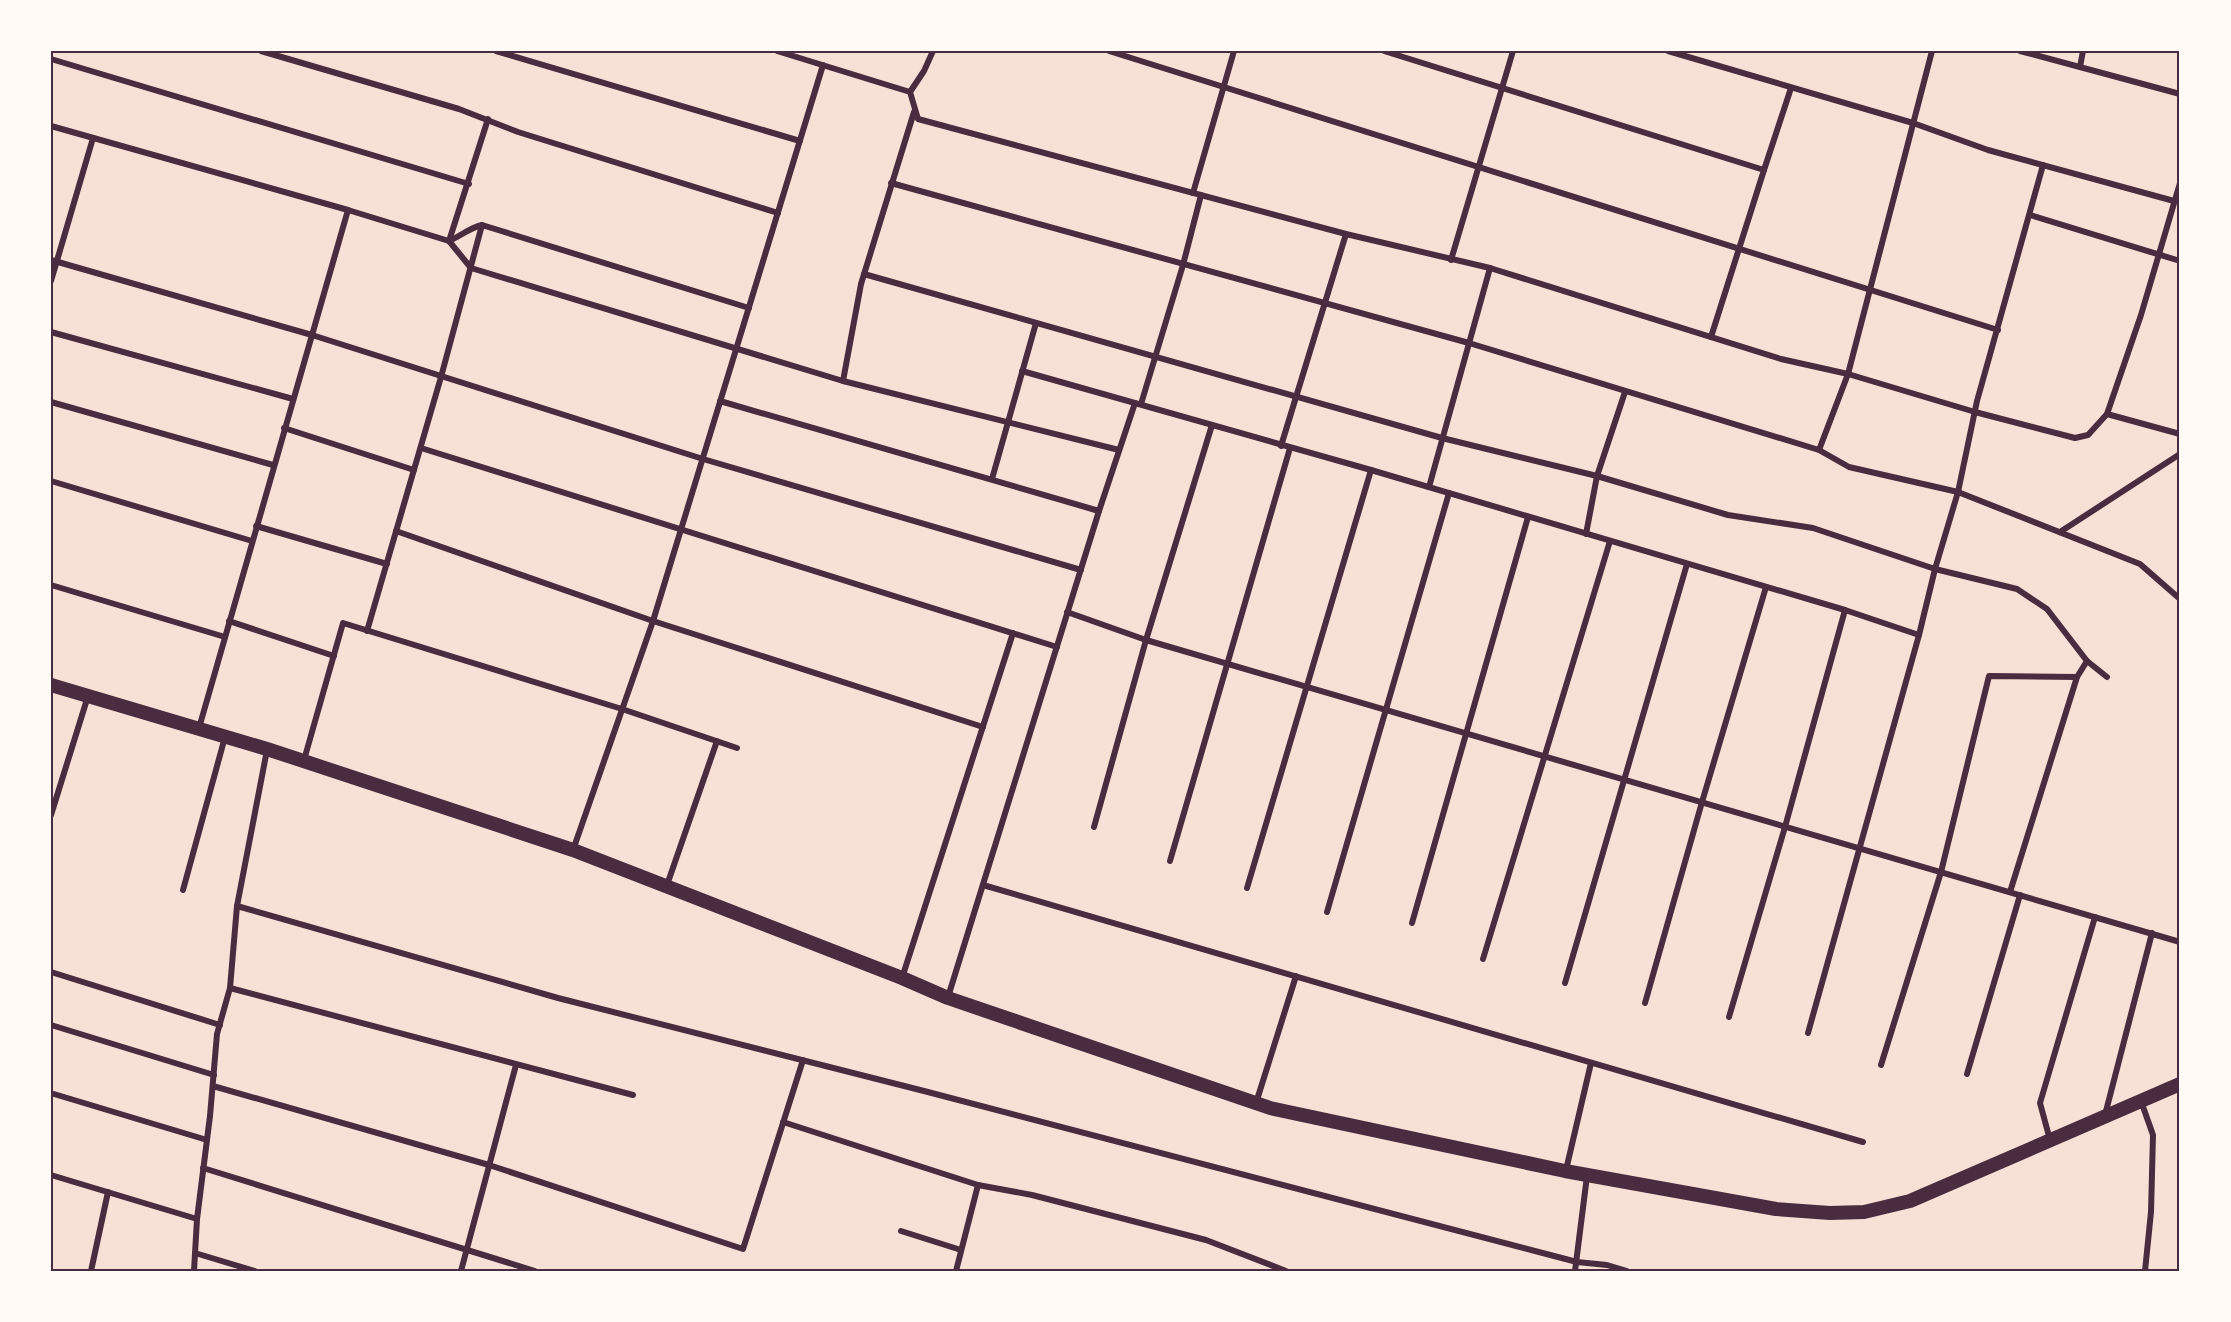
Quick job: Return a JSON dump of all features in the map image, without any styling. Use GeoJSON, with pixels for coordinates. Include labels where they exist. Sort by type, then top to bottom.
{"type":"FeatureCollection","features":[{"type":"Feature","properties":{"kind":"main road"},"geometry":{"type":"LineString","coordinates":[[51,685],[267,749],[573,850],[948,998],[1270,1108],[1565,1171],[1776,1209],[1830,1213],[1864,1212],[1910,1201],[2180,1084]]}},
{"type":"Feature","properties":{"kind":"street"},"geometry":{"type":"LineString","coordinates":[[261,51],[459,109],[518,132],[778,213]]}},
{"type":"Feature","properties":{"kind":"street"},"geometry":{"type":"LineString","coordinates":[[496,51],[800,141]]}},
{"type":"Feature","properties":{"kind":"street"},"geometry":{"type":"LineString","coordinates":[[777,51],[910,92],[918,120],[1346,234],[1490,268],[1781,359],[1848,374],[1975,412],[2075,438],[2088,435],[2107,414],[2180,183]]}},
{"type":"Feature","properties":{"kind":"street"},"geometry":{"type":"LineString","coordinates":[[910,92],[924,71],[933,51]]}},
{"type":"Feature","properties":{"kind":"street"},"geometry":{"type":"LineString","coordinates":[[1108,51],[1998,330]]}},
{"type":"Feature","properties":{"kind":"street"},"geometry":{"type":"LineString","coordinates":[[1193,193],[1234,51]]}},
{"type":"Feature","properties":{"kind":"street"},"geometry":{"type":"LineString","coordinates":[[1384,51],[1764,170]]}},
{"type":"Feature","properties":{"kind":"street"},"geometry":{"type":"LineString","coordinates":[[1451,260],[1513,51]]}},
{"type":"Feature","properties":{"kind":"street"},"geometry":{"type":"LineString","coordinates":[[1668,51],[1913,123],[1988,150],[2174,201]]}},
{"type":"Feature","properties":{"kind":"street"},"geometry":{"type":"LineString","coordinates":[[1819,450],[1848,374],[1932,51]]}},
{"type":"Feature","properties":{"kind":"street"},"geometry":{"type":"LineString","coordinates":[[2020,51],[2180,94]]}},
{"type":"Feature","properties":{"kind":"street"},"geometry":{"type":"LineString","coordinates":[[2080,67],[2083,51]]}},
{"type":"Feature","properties":{"kind":"street"},"geometry":{"type":"LineString","coordinates":[[51,59],[469,184]]}},
{"type":"Feature","properties":{"kind":"street"},"geometry":{"type":"LineString","coordinates":[[573,850],[653,621],[823,65]]}},
{"type":"Feature","properties":{"kind":"street"},"geometry":{"type":"LineString","coordinates":[[1711,337],[1791,88]]}},
{"type":"Feature","properties":{"kind":"street"},"geometry":{"type":"LineString","coordinates":[[843,381],[864,274],[915,111]]}},
{"type":"Feature","properties":{"kind":"street"},"geometry":{"type":"LineString","coordinates":[[449,241],[488,119]]}},
{"type":"Feature","properties":{"kind":"street"},"geometry":{"type":"LineString","coordinates":[[51,126],[449,241],[471,268],[736,349],[843,381],[1119,450]]}},
{"type":"Feature","properties":{"kind":"street"},"geometry":{"type":"LineString","coordinates":[[51,281],[54,261],[93,138]]}},
{"type":"Feature","properties":{"kind":"street"},"geometry":{"type":"LineString","coordinates":[[1808,1033],[1861,849],[1935,569],[1958,492],[1975,412],[2043,165]]}},
{"type":"Feature","properties":{"kind":"street"},"geometry":{"type":"LineString","coordinates":[[891,183],[1469,343],[1819,450],[1849,467],[1958,492],[2139,564],[2180,599]]}},
{"type":"Feature","properties":{"kind":"street"},"geometry":{"type":"LineString","coordinates":[[948,998],[1099,512],[1119,450],[1155,356],[1183,265],[1201,195]]}},
{"type":"Feature","properties":{"kind":"street"},"geometry":{"type":"LineString","coordinates":[[198,728],[348,210]]}},
{"type":"Feature","properties":{"kind":"street"},"geometry":{"type":"LineString","coordinates":[[2030,215],[2180,261]]}},
{"type":"Feature","properties":{"kind":"street"},"geometry":{"type":"LineString","coordinates":[[449,241],[471,227],[482,225],[749,308]]}},
{"type":"Feature","properties":{"kind":"street"},"geometry":{"type":"LineString","coordinates":[[367,631],[421,448],[482,225]]}},
{"type":"Feature","properties":{"kind":"street"},"geometry":{"type":"LineString","coordinates":[[1281,446],[1346,234]]}},
{"type":"Feature","properties":{"kind":"street"},"geometry":{"type":"LineString","coordinates":[[54,261],[312,335],[703,459],[1081,570]]}},
{"type":"Feature","properties":{"kind":"street"},"geometry":{"type":"LineString","coordinates":[[1429,487],[1490,268]]}},
{"type":"Feature","properties":{"kind":"street"},"geometry":{"type":"LineString","coordinates":[[864,274],[1442,438],[1597,476],[1728,515],[1813,528],[1935,569],[2017,589],[2046,609],[2087,661],[2107,677]]}},
{"type":"Feature","properties":{"kind":"street"},"geometry":{"type":"LineString","coordinates":[[992,479],[1036,323]]}},
{"type":"Feature","properties":{"kind":"street"},"geometry":{"type":"LineString","coordinates":[[51,332],[294,399]]}},
{"type":"Feature","properties":{"kind":"street"},"geometry":{"type":"LineString","coordinates":[[1022,371],[1429,487],[1845,610],[1919,635]]}},
{"type":"Feature","properties":{"kind":"street"},"geometry":{"type":"LineString","coordinates":[[1586,534],[1597,476],[1625,392]]}},
{"type":"Feature","properties":{"kind":"street"},"geometry":{"type":"LineString","coordinates":[[720,401],[1099,512]]}},
{"type":"Feature","properties":{"kind":"street"},"geometry":{"type":"LineString","coordinates":[[51,402],[273,465]]}},
{"type":"Feature","properties":{"kind":"street"},"geometry":{"type":"LineString","coordinates":[[2107,414],[2180,434]]}},
{"type":"Feature","properties":{"kind":"street"},"geometry":{"type":"LineString","coordinates":[[1094,827],[1146,640],[1212,425]]}},
{"type":"Feature","properties":{"kind":"street"},"geometry":{"type":"LineString","coordinates":[[284,428],[414,470]]}},
{"type":"Feature","properties":{"kind":"street"},"geometry":{"type":"LineString","coordinates":[[421,448],[1057,647]]}},
{"type":"Feature","properties":{"kind":"street"},"geometry":{"type":"LineString","coordinates":[[1170,861],[1290,448]]}},
{"type":"Feature","properties":{"kind":"street"},"geometry":{"type":"LineString","coordinates":[[2060,532],[2180,454]]}},
{"type":"Feature","properties":{"kind":"street"},"geometry":{"type":"LineString","coordinates":[[1247,888],[1371,470]]}},
{"type":"Feature","properties":{"kind":"street"},"geometry":{"type":"LineString","coordinates":[[51,481],[252,541]]}},
{"type":"Feature","properties":{"kind":"street"},"geometry":{"type":"LineString","coordinates":[[1326,912],[1449,493]]}},
{"type":"Feature","properties":{"kind":"street"},"geometry":{"type":"LineString","coordinates":[[1412,922],[1528,517]]}},
{"type":"Feature","properties":{"kind":"street"},"geometry":{"type":"LineString","coordinates":[[256,526],[387,564]]}},
{"type":"Feature","properties":{"kind":"street"},"geometry":{"type":"LineString","coordinates":[[396,531],[653,621],[983,727]]}},
{"type":"Feature","properties":{"kind":"street"},"geometry":{"type":"LineString","coordinates":[[1483,959],[1610,541]]}},
{"type":"Feature","properties":{"kind":"street"},"geometry":{"type":"LineString","coordinates":[[1565,983],[1687,564]]}},
{"type":"Feature","properties":{"kind":"street"},"geometry":{"type":"LineString","coordinates":[[51,585],[225,637]]}},
{"type":"Feature","properties":{"kind":"street"},"geometry":{"type":"LineString","coordinates":[[1645,1004],[1766,587]]}},
{"type":"Feature","properties":{"kind":"street"},"geometry":{"type":"LineString","coordinates":[[1729,1017],[1845,610]]}},
{"type":"Feature","properties":{"kind":"street"},"geometry":{"type":"LineString","coordinates":[[1067,612],[1146,640],[1226,664],[2180,942]]}},
{"type":"Feature","properties":{"kind":"street"},"geometry":{"type":"LineString","coordinates":[[229,621],[334,656]]}},
{"type":"Feature","properties":{"kind":"street"},"geometry":{"type":"LineString","coordinates":[[304,761],[343,623],[622,709],[737,748]]}},
{"type":"Feature","properties":{"kind":"street"},"geometry":{"type":"LineString","coordinates":[[902,978],[1013,633]]}},
{"type":"Feature","properties":{"kind":"street"},"geometry":{"type":"LineString","coordinates":[[2010,892],[2077,677],[2087,661]]}},
{"type":"Feature","properties":{"kind":"street"},"geometry":{"type":"LineString","coordinates":[[1881,1065],[1941,872],[1989,676],[2077,677]]}},
{"type":"Feature","properties":{"kind":"street"},"geometry":{"type":"LineString","coordinates":[[51,815],[88,696]]}},
{"type":"Feature","properties":{"kind":"street"},"geometry":{"type":"LineString","coordinates":[[183,890],[225,736]]}},
{"type":"Feature","properties":{"kind":"street"},"geometry":{"type":"LineString","coordinates":[[666,886],[717,741]]}},
{"type":"Feature","properties":{"kind":"street"},"geometry":{"type":"LineString","coordinates":[[194,1271],[196,1218],[220,1025],[230,988],[237,906],[267,749]]}},
{"type":"Feature","properties":{"kind":"street"},"geometry":{"type":"LineString","coordinates":[[983,885],[1863,1142]]}},
{"type":"Feature","properties":{"kind":"street"},"geometry":{"type":"LineString","coordinates":[[1967,1074],[2020,895]]}},
{"type":"Feature","properties":{"kind":"street"},"geometry":{"type":"LineString","coordinates":[[237,906],[558,998],[1577,1262],[1607,1265],[1627,1271]]}},
{"type":"Feature","properties":{"kind":"street"},"geometry":{"type":"LineString","coordinates":[[2050,1140],[2040,1103],[2095,916]]}},
{"type":"Feature","properties":{"kind":"street"},"geometry":{"type":"LineString","coordinates":[[2105,1116],[2152,933]]}},
{"type":"Feature","properties":{"kind":"street"},"geometry":{"type":"LineString","coordinates":[[51,972],[220,1025]]}},
{"type":"Feature","properties":{"kind":"street"},"geometry":{"type":"LineString","coordinates":[[1256,1103],[1296,976]]}},
{"type":"Feature","properties":{"kind":"street"},"geometry":{"type":"LineString","coordinates":[[230,988],[633,1095]]}},
{"type":"Feature","properties":{"kind":"street"},"geometry":{"type":"LineString","coordinates":[[51,1025],[214,1075]]}},
{"type":"Feature","properties":{"kind":"street"},"geometry":{"type":"LineString","coordinates":[[213,1086],[489,1165],[742,1249],[803,1060]]}},
{"type":"Feature","properties":{"kind":"street"},"geometry":{"type":"LineString","coordinates":[[1565,1171],[1592,1063]]}},
{"type":"Feature","properties":{"kind":"street"},"geometry":{"type":"LineString","coordinates":[[461,1271],[516,1065]]}},
{"type":"Feature","properties":{"kind":"street"},"geometry":{"type":"LineString","coordinates":[[54,1094],[207,1140]]}},
{"type":"Feature","properties":{"kind":"street"},"geometry":{"type":"LineString","coordinates":[[2141,1101],[2153,1135],[2151,1212],[2145,1271]]}},
{"type":"Feature","properties":{"kind":"street"},"geometry":{"type":"LineString","coordinates":[[783,1122],[978,1185],[1032,1195],[1206,1240],[1286,1271]]}},
{"type":"Feature","properties":{"kind":"street"},"geometry":{"type":"LineString","coordinates":[[203,1168],[535,1271]]}},
{"type":"Feature","properties":{"kind":"street"},"geometry":{"type":"LineString","coordinates":[[51,1175],[196,1218]]}},
{"type":"Feature","properties":{"kind":"street"},"geometry":{"type":"LineString","coordinates":[[1575,1271],[1587,1175]]}},
{"type":"Feature","properties":{"kind":"street"},"geometry":{"type":"LineString","coordinates":[[956,1271],[978,1185]]}},
{"type":"Feature","properties":{"kind":"street"},"geometry":{"type":"LineString","coordinates":[[91,1271],[108,1192]]}},
{"type":"Feature","properties":{"kind":"street"},"geometry":{"type":"LineString","coordinates":[[902,1232],[961,1250]]}},
{"type":"Feature","properties":{"kind":"street"},"geometry":{"type":"LineString","coordinates":[[195,1253],[255,1271]]}}]}
